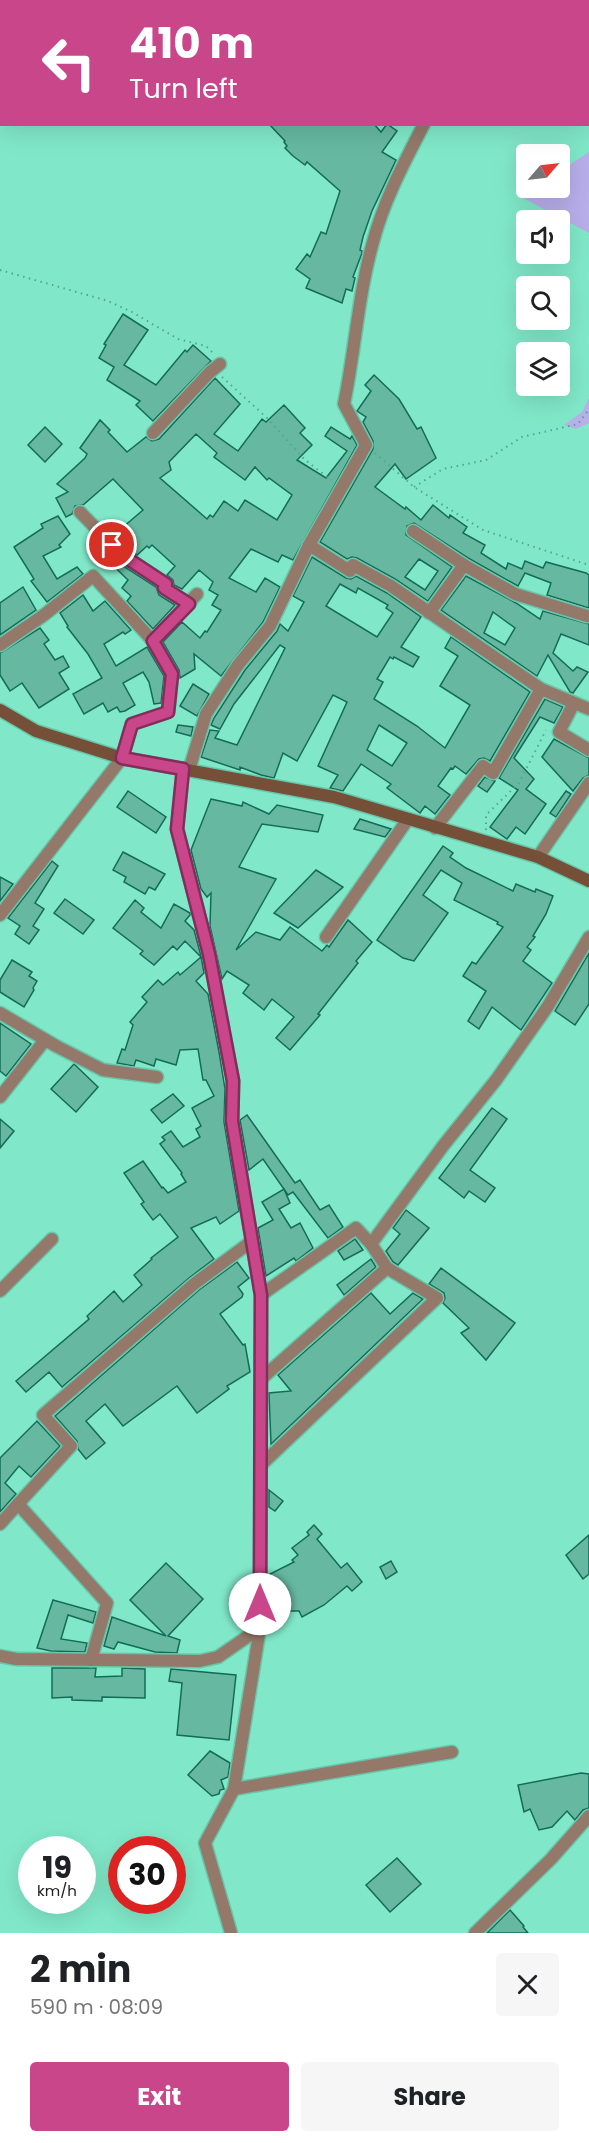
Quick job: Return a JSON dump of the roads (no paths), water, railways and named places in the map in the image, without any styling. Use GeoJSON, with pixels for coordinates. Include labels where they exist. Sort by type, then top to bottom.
{"type":"FeatureCollection","features":[{"type":"Feature","properties":{"kind":"main road"},"geometry":{"type":"LineString","coordinates":[[0,711],[36,731],[122,758],[334,797],[538,857],[588,877]]}},
{"type":"Feature","properties":{"kind":"street"},"geometry":{"type":"LineString","coordinates":[[231,1933],[204,1843],[234,1789],[260,1628],[261,1295],[232,1121],[233,1081],[209,954],[177,829],[186,769],[206,714],[238,665],[270,626],[309,545],[366,445],[344,404],[352,366],[362,293],[373,242],[392,185],[423,126]]}},
{"type":"Feature","properties":{"kind":"street"},"geometry":{"type":"LineString","coordinates":[[153,433],[220,364]]}},
{"type":"Feature","properties":{"kind":"street"},"geometry":{"type":"LineString","coordinates":[[80,512],[122,555],[166,584],[164,588],[189,604]]}},
{"type":"Feature","properties":{"kind":"street"},"geometry":{"type":"LineString","coordinates":[[413,531],[464,565],[515,594],[587,616]]}},
{"type":"Feature","properties":{"kind":"street"},"geometry":{"type":"LineString","coordinates":[[309,545],[350,571],[354,565],[391,586],[541,689],[589,709]]}},
{"type":"Feature","properties":{"kind":"street"},"geometry":{"type":"LineString","coordinates":[[429,613],[464,565]]}},
{"type":"Feature","properties":{"kind":"street"},"geometry":{"type":"LineString","coordinates":[[0,645],[48,612],[93,576],[153,641],[172,674],[168,712],[132,724],[122,758],[0,915]]}},
{"type":"Feature","properties":{"kind":"street"},"geometry":{"type":"LineString","coordinates":[[153,641],[197,594]]}},
{"type":"Feature","properties":{"kind":"street"},"geometry":{"type":"LineString","coordinates":[[435,828],[483,766],[493,773],[541,689]]}},
{"type":"Feature","properties":{"kind":"street"},"geometry":{"type":"LineString","coordinates":[[574,703],[559,732],[589,750]]}},
{"type":"Feature","properties":{"kind":"street"},"geometry":{"type":"LineString","coordinates":[[538,857],[589,783]]}},
{"type":"Feature","properties":{"kind":"street"},"geometry":{"type":"LineString","coordinates":[[326,937],[408,819]]}},
{"type":"Feature","properties":{"kind":"street"},"geometry":{"type":"LineString","coordinates":[[371,1244],[443,1146],[496,1080],[548,1006],[589,937]]}},
{"type":"Feature","properties":{"kind":"street"},"geometry":{"type":"LineString","coordinates":[[0,1013],[45,1040],[103,1070],[157,1077]]}},
{"type":"Feature","properties":{"kind":"street"},"geometry":{"type":"LineString","coordinates":[[0,1097],[45,1040]]}},
{"type":"Feature","properties":{"kind":"street"},"geometry":{"type":"LineString","coordinates":[[261,1295],[356,1228],[371,1244],[387,1268],[437,1298],[261,1465]]}},
{"type":"Feature","properties":{"kind":"street"},"geometry":{"type":"LineString","coordinates":[[0,1291],[52,1239]]}},
{"type":"Feature","properties":{"kind":"street"},"geometry":{"type":"LineString","coordinates":[[0,1524],[71,1446],[43,1415],[194,1284],[252,1241]]}},
{"type":"Feature","properties":{"kind":"street"},"geometry":{"type":"LineString","coordinates":[[261,1379],[387,1268]]}},
{"type":"Feature","properties":{"kind":"street"},"geometry":{"type":"LineString","coordinates":[[18,1504],[107,1603],[91,1660]]}},
{"type":"Feature","properties":{"kind":"street"},"geometry":{"type":"LineString","coordinates":[[0,1656],[16,1659],[200,1661],[218,1657],[260,1628]]}},
{"type":"Feature","properties":{"kind":"street"},"geometry":{"type":"LineString","coordinates":[[234,1789],[452,1752]]}},
{"type":"Feature","properties":{"kind":"street"},"geometry":{"type":"LineString","coordinates":[[475,1933],[550,1859],[589,1816]]}}]}
